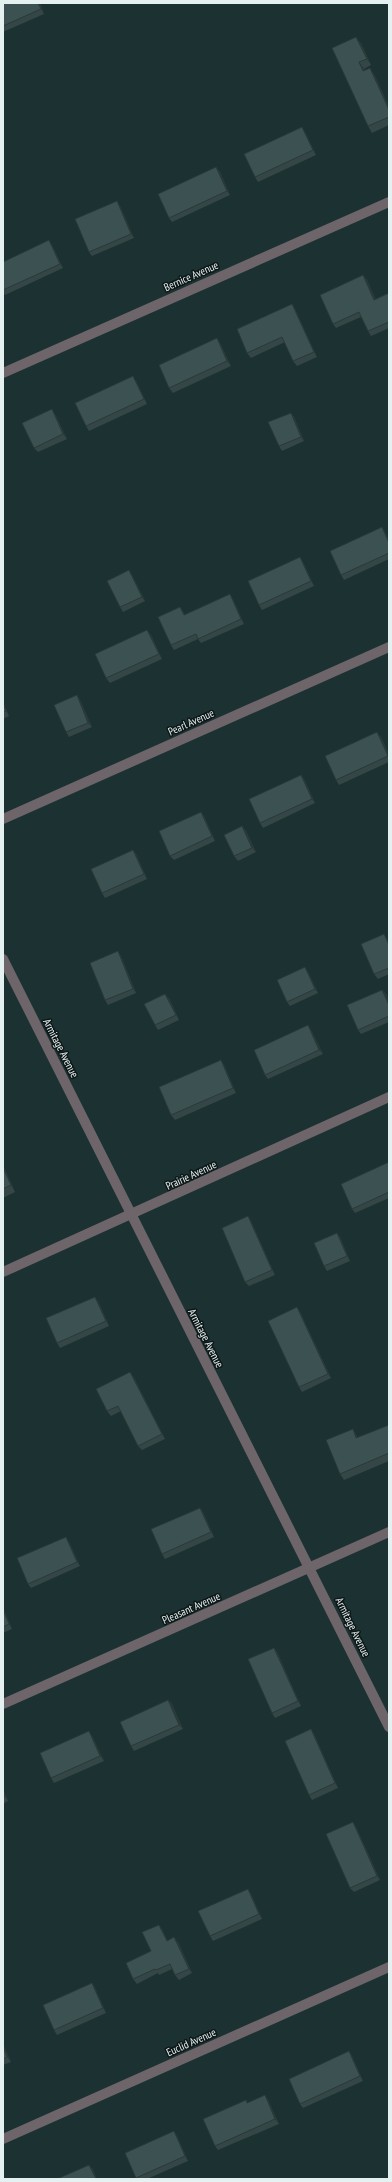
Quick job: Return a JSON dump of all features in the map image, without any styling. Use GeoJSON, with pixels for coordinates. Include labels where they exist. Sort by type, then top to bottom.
{"type":"FeatureCollection","features":[{"type":"Feature","properties":{"kind":"street","name":"Bernice Avenue"},"geometry":{"type":"LineString","coordinates":[[3,373],[389,202]]}},
{"type":"Feature","properties":{"kind":"street","name":"Pearl Avenue"},"geometry":{"type":"LineString","coordinates":[[3,819],[389,647]]}},
{"type":"Feature","properties":{"kind":"street","name":"Armitage Avenue"},"geometry":{"type":"LineString","coordinates":[[3,959],[389,1727]]}},
{"type":"Feature","properties":{"kind":"street","name":"Prairie Avenue"},"geometry":{"type":"LineString","coordinates":[[3,1272],[131,1216],[389,1098]]}},
{"type":"Feature","properties":{"kind":"street","name":"Pleasant Avenue"},"geometry":{"type":"LineString","coordinates":[[3,1704],[389,1532]]}},
{"type":"Feature","properties":{"kind":"street","name":"Euclid Avenue"},"geometry":{"type":"LineString","coordinates":[[3,2139],[389,1967]]}},
{"type":"Feature","properties":{"kind":"building"},"geometry":{"type":"Polygon","coordinates":[[[3,3],[38,3],[41,9],[3,26],[3,3]]]}},
{"type":"Feature","properties":{"kind":"building"},"geometry":{"type":"Polygon","coordinates":[[[356,37],[367,59],[359,62],[363,71],[370,68],[389,110],[389,117],[368,126],[332,48],[356,37]]]}},
{"type":"Feature","properties":{"kind":"building"},"geometry":{"type":"Polygon","coordinates":[[[302,127],[313,150],[255,177],[244,154],[302,127]]]}},
{"type":"Feature","properties":{"kind":"building"},"geometry":{"type":"Polygon","coordinates":[[[216,167],[227,191],[169,218],[158,194],[216,167]]]}},
{"type":"Feature","properties":{"kind":"building"},"geometry":{"type":"Polygon","coordinates":[[[117,201],[131,234],[89,252],[75,219],[117,201]]]}},
{"type":"Feature","properties":{"kind":"building"},"geometry":{"type":"Polygon","coordinates":[[[49,240],[60,264],[3,290],[3,262],[49,240]]]}},
{"type":"Feature","properties":{"kind":"building"},"geometry":{"type":"Polygon","coordinates":[[[363,275],[374,300],[389,293],[389,322],[368,331],[359,312],[333,324],[320,295],[363,275]]]}},
{"type":"Feature","properties":{"kind":"building"},"geometry":{"type":"Polygon","coordinates":[[[292,304],[314,352],[293,361],[282,337],[247,353],[237,329],[292,304]]]}},
{"type":"Feature","properties":{"kind":"building"},"geometry":{"type":"Polygon","coordinates":[[[217,338],[227,361],[169,388],[159,365],[217,338]]]}},
{"type":"Feature","properties":{"kind":"building"},"geometry":{"type":"Polygon","coordinates":[[[133,376],[144,399],[86,426],[75,403],[133,376]]]}},
{"type":"Feature","properties":{"kind":"building"},"geometry":{"type":"Polygon","coordinates":[[[52,409],[63,434],[34,448],[22,423],[52,409]]]}},
{"type":"Feature","properties":{"kind":"building"},"geometry":{"type":"Polygon","coordinates":[[[291,413],[301,437],[279,446],[268,422],[291,413]]]}},
{"type":"Feature","properties":{"kind":"building"},"geometry":{"type":"Polygon","coordinates":[[[382,527],[389,543],[389,553],[341,575],[330,551],[382,527]]]}},
{"type":"Feature","properties":{"kind":"building"},"geometry":{"type":"Polygon","coordinates":[[[300,557],[311,581],[259,605],[248,581],[300,557]]]}},
{"type":"Feature","properties":{"kind":"building"},"geometry":{"type":"Polygon","coordinates":[[[129,570],[142,597],[120,607],[107,581],[129,570]]]}},
{"type":"Feature","properties":{"kind":"building"},"geometry":{"type":"Polygon","coordinates":[[[230,594],[241,619],[198,639],[196,634],[171,645],[158,617],[180,607],[184,615],[230,594]]]}},
{"type":"Feature","properties":{"kind":"building"},"geometry":{"type":"Polygon","coordinates":[[[147,630],[159,654],[106,678],[95,654],[147,630]]]}},
{"type":"Feature","properties":{"kind":"building"},"geometry":{"type":"Polygon","coordinates":[[[77,695],[88,723],[66,732],[54,705],[77,695]]]}},
{"type":"Feature","properties":{"kind":"building"},"geometry":{"type":"Polygon","coordinates":[[[3,704],[6,711],[3,712],[3,704]]]}},
{"type":"Feature","properties":{"kind":"building"},"geometry":{"type":"Polygon","coordinates":[[[377,732],[388,756],[336,780],[325,756],[377,732]]]}},
{"type":"Feature","properties":{"kind":"building"},"geometry":{"type":"Polygon","coordinates":[[[301,775],[312,799],[260,823],[249,799],[301,775]]]}},
{"type":"Feature","properties":{"kind":"building"},"geometry":{"type":"Polygon","coordinates":[[[201,812],[212,836],[170,856],[159,831],[201,812]]]}},
{"type":"Feature","properties":{"kind":"building"},"geometry":{"type":"Polygon","coordinates":[[[242,826],[252,848],[234,856],[224,835],[242,826]]]}},
{"type":"Feature","properties":{"kind":"building"},"geometry":{"type":"Polygon","coordinates":[[[133,850],[144,874],[102,893],[91,869],[133,850]]]}},
{"type":"Feature","properties":{"kind":"building"},"geometry":{"type":"Polygon","coordinates":[[[384,934],[389,945],[389,968],[374,974],[361,944],[384,934]]]}},
{"type":"Feature","properties":{"kind":"building"},"geometry":{"type":"Polygon","coordinates":[[[118,951],[133,989],[105,1000],[90,963],[118,951]]]}},
{"type":"Feature","properties":{"kind":"building"},"geometry":{"type":"Polygon","coordinates":[[[305,967],[315,989],[287,1002],[277,980],[305,967]]]}},
{"type":"Feature","properties":{"kind":"building"},"geometry":{"type":"Polygon","coordinates":[[[382,990],[389,1005],[389,1016],[358,1030],[347,1005],[382,990]]]}},
{"type":"Feature","properties":{"kind":"building"},"geometry":{"type":"Polygon","coordinates":[[[165,994],[176,1015],[155,1025],[144,1004],[165,994]]]}},
{"type":"Feature","properties":{"kind":"building"},"geometry":{"type":"Polygon","coordinates":[[[308,1025],[319,1050],[265,1075],[254,1050],[308,1025]]]}},
{"type":"Feature","properties":{"kind":"building"},"geometry":{"type":"Polygon","coordinates":[[[221,1060],[233,1088],[171,1115],[159,1087],[221,1060]]]}},
{"type":"Feature","properties":{"kind":"building"},"geometry":{"type":"Polygon","coordinates":[[[389,1162],[389,1192],[352,1209],[341,1184],[389,1162]]]}},
{"type":"Feature","properties":{"kind":"building"},"geometry":{"type":"Polygon","coordinates":[[[3,1168],[11,1185],[3,1189],[3,1168]]]}},
{"type":"Feature","properties":{"kind":"building"},"geometry":{"type":"Polygon","coordinates":[[[248,1216],[272,1270],[245,1282],[222,1228],[248,1216]]]}},
{"type":"Feature","properties":{"kind":"building"},"geometry":{"type":"Polygon","coordinates":[[[337,1233],[347,1256],[324,1266],[314,1243],[337,1233]]]}},
{"type":"Feature","properties":{"kind":"building"},"geometry":{"type":"Polygon","coordinates":[[[95,1297],[106,1321],[57,1343],[46,1318],[95,1297]]]}},
{"type":"Feature","properties":{"kind":"building"},"geometry":{"type":"Polygon","coordinates":[[[297,1307],[328,1374],[299,1387],[268,1321],[297,1307]]]}},
{"type":"Feature","properties":{"kind":"building"},"geometry":{"type":"Polygon","coordinates":[[[130,1372],[162,1434],[138,1446],[118,1406],[107,1411],[96,1389],[130,1372]]]}},
{"type":"Feature","properties":{"kind":"building"},"geometry":{"type":"Polygon","coordinates":[[[389,1425],[389,1453],[340,1474],[326,1440],[353,1429],[356,1438],[389,1425]]]}},
{"type":"Feature","properties":{"kind":"building"},"geometry":{"type":"Polygon","coordinates":[[[200,1508],[211,1532],[162,1554],[151,1529],[200,1508]]]}},
{"type":"Feature","properties":{"kind":"building"},"geometry":{"type":"Polygon","coordinates":[[[66,1537],[77,1562],[28,1584],[17,1558],[66,1537]]]}},
{"type":"Feature","properties":{"kind":"building"},"geometry":{"type":"Polygon","coordinates":[[[3,1610],[9,1624],[3,1627],[3,1610]]]}},
{"type":"Feature","properties":{"kind":"building"},"geometry":{"type":"Polygon","coordinates":[[[274,1648],[298,1701],[272,1713],[248,1659],[274,1648]]]}},
{"type":"Feature","properties":{"kind":"building"},"geometry":{"type":"Polygon","coordinates":[[[168,1700],[179,1725],[131,1746],[120,1722],[168,1700]]]}},
{"type":"Feature","properties":{"kind":"building"},"geometry":{"type":"Polygon","coordinates":[[[311,1729],[335,1783],[309,1795],[285,1741],[311,1729]]]}},
{"type":"Feature","properties":{"kind":"building"},"geometry":{"type":"Polygon","coordinates":[[[89,1731],[100,1756],[51,1778],[40,1753],[89,1731]]]}},
{"type":"Feature","properties":{"kind":"building"},"geometry":{"type":"Polygon","coordinates":[[[353,1822],[377,1876],[350,1888],[326,1834],[353,1822]]]}},
{"type":"Feature","properties":{"kind":"building"},"geometry":{"type":"Polygon","coordinates":[[[248,1889],[259,1914],[210,1936],[198,1911],[248,1889]]]}},
{"type":"Feature","properties":{"kind":"building"},"geometry":{"type":"Polygon","coordinates":[[[159,1925],[167,1941],[174,1937],[189,1969],[175,1975],[170,1964],[133,1979],[126,1963],[151,1951],[142,1932],[159,1925]]]}},
{"type":"Feature","properties":{"kind":"building"},"geometry":{"type":"Polygon","coordinates":[[[92,1983],[103,2008],[54,2030],[43,2005],[92,1983]]]}},
{"type":"Feature","properties":{"kind":"building"},"geometry":{"type":"Polygon","coordinates":[[[3,2047],[7,2057],[3,2059],[3,2047]]]}},
{"type":"Feature","properties":{"kind":"building"},"geometry":{"type":"Polygon","coordinates":[[[349,2051],[360,2076],[300,2104],[289,2079],[349,2051]]]}},
{"type":"Feature","properties":{"kind":"building"},"geometry":{"type":"Polygon","coordinates":[[[265,2095],[275,2119],[215,2146],[203,2119],[246,2100],[247,2103],[265,2095]]]}},
{"type":"Feature","properties":{"kind":"building"},"geometry":{"type":"Polygon","coordinates":[[[174,2131],[185,2156],[136,2178],[125,2153],[174,2131]]]}},
{"type":"Feature","properties":{"kind":"building"},"geometry":{"type":"Polygon","coordinates":[[[89,2165],[96,2179],[57,2179],[89,2165]]]}}]}
